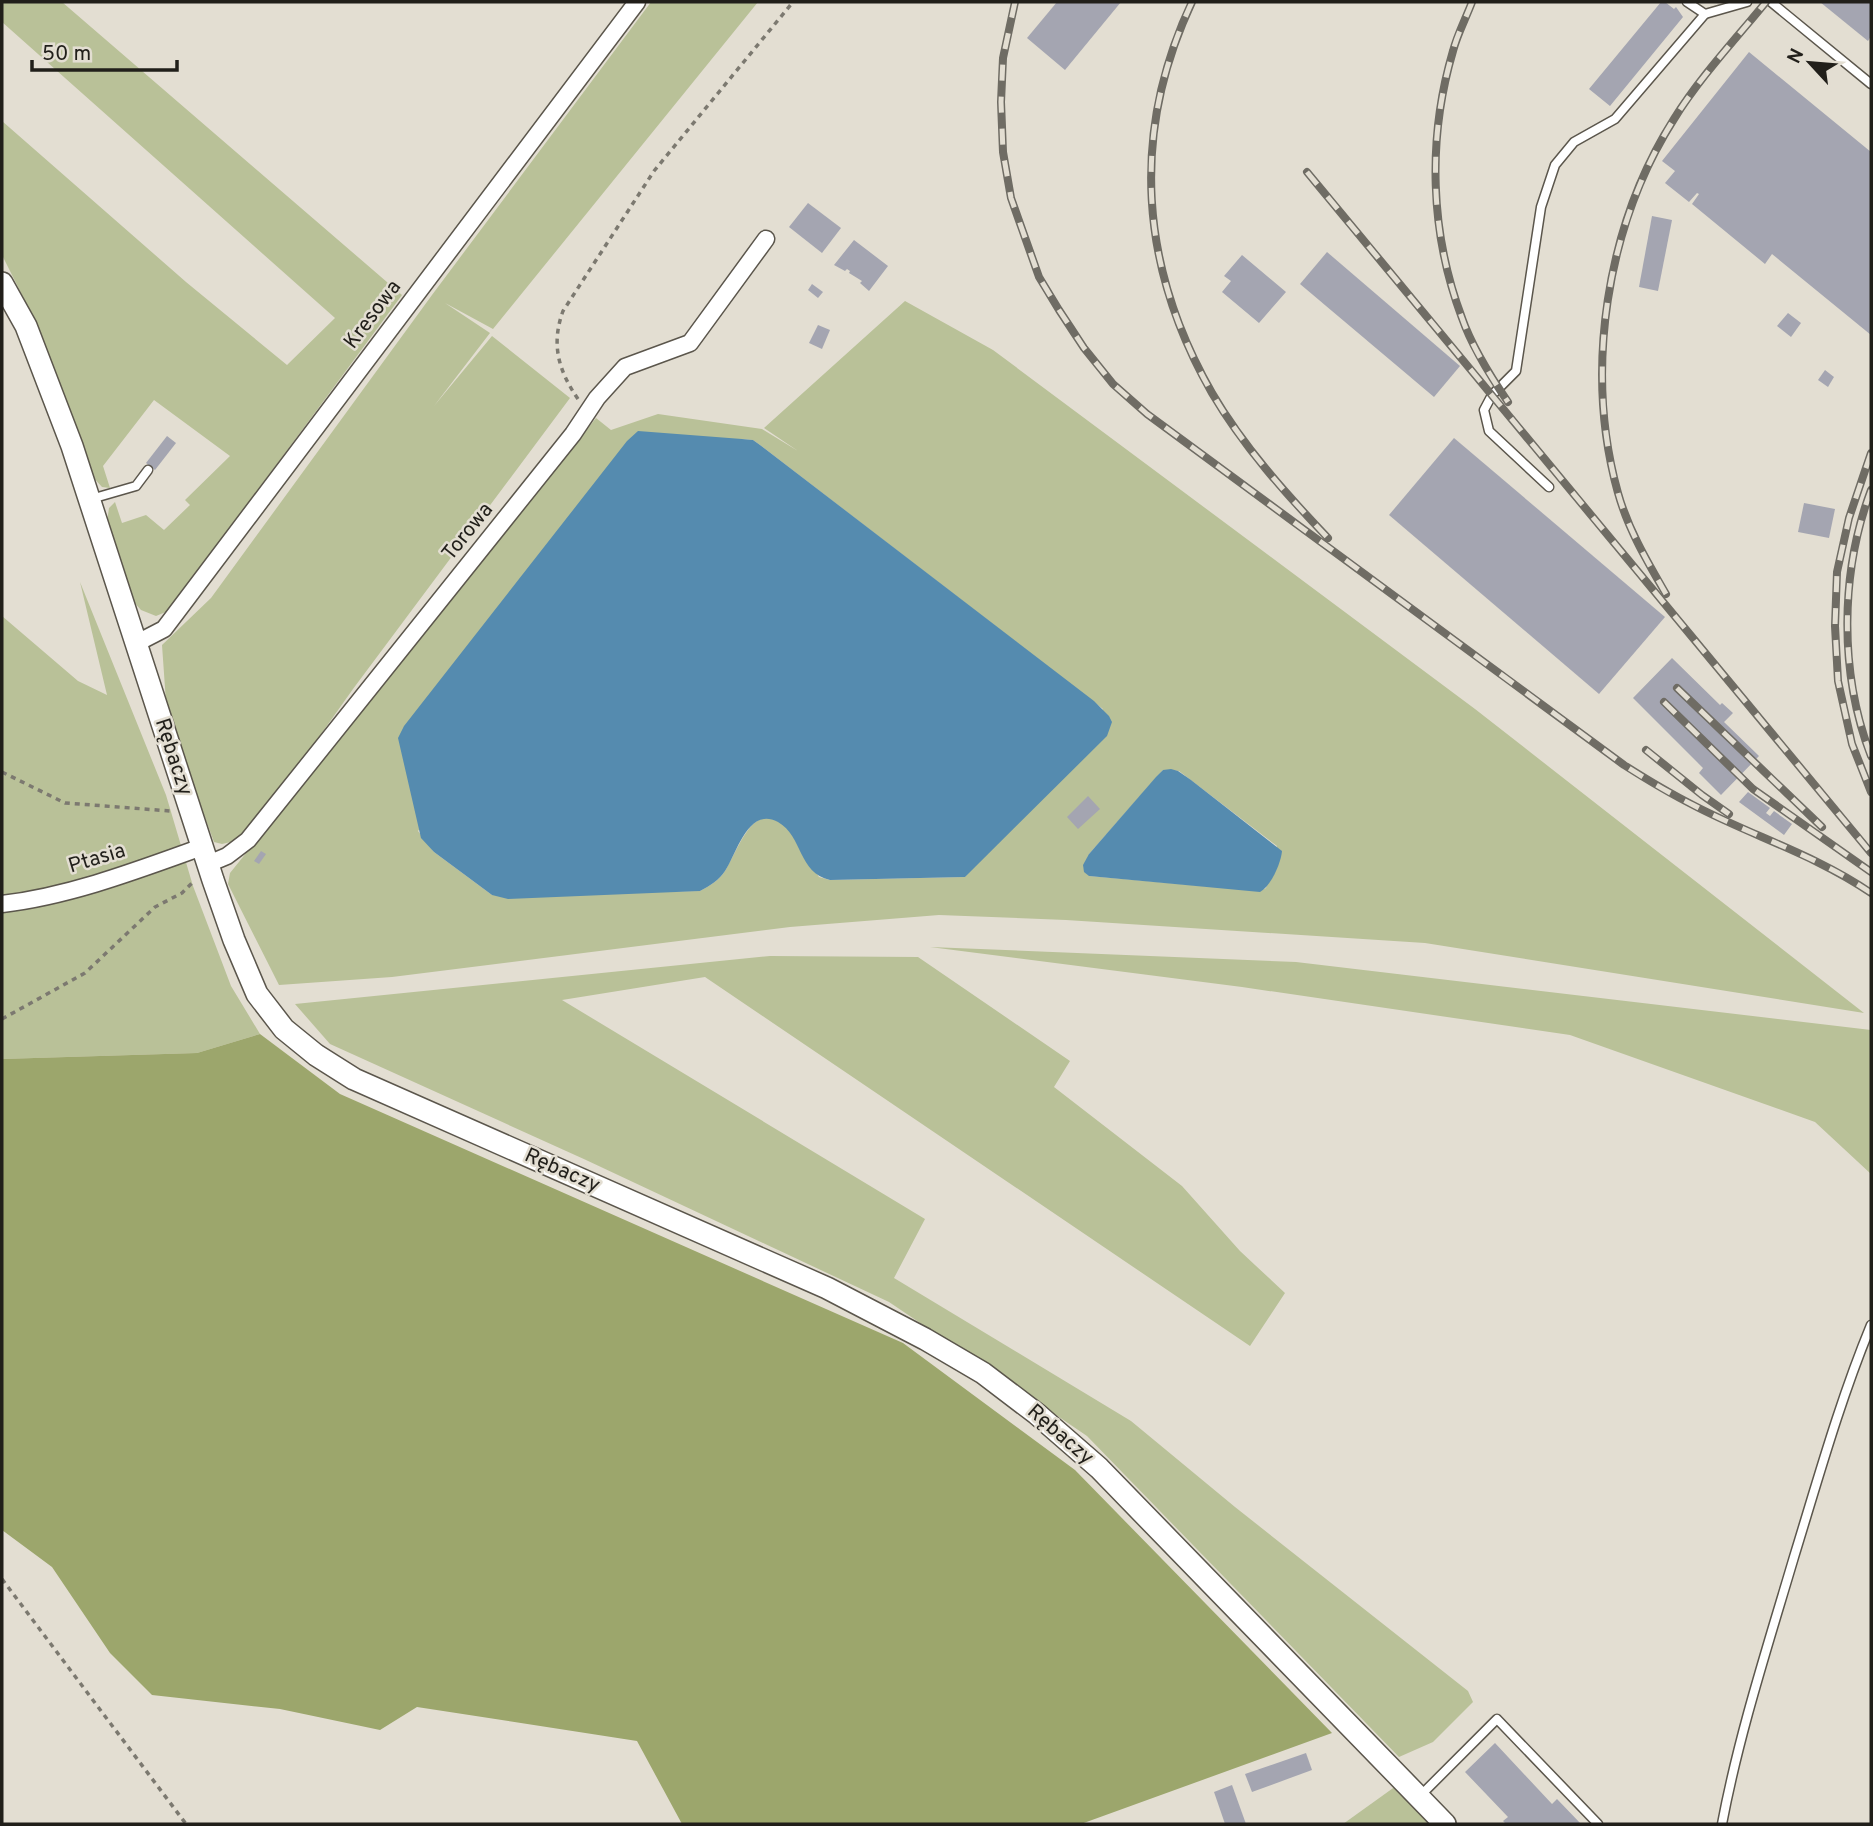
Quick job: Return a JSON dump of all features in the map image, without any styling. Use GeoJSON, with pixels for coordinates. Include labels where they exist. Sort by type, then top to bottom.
{"type":"FeatureCollection","features":[{"type":"Feature","properties":{"kind":"street","name":"Kresowa"},"geometry":{"type":"LineString","coordinates":[[135,644],[163,629],[172,618],[636,2]]}},
{"type":"Feature","properties":{"kind":"street","name":"Torowa"},"geometry":{"type":"LineString","coordinates":[[203,862],[227,856],[248,840],[625,368],[690,343],[766,239]]}},
{"type":"Feature","properties":{"kind":"street","name":"Rębaczy"},"geometry":{"type":"LineString","coordinates":[[2,283],[26,326],[72,446],[191,812],[203,862],[257,995],[284,1029],[316,1055],[354,1079],[827,1288],[925,1339],[983,1373],[1037,1414],[1099,1468],[1445,1824]]}},
{"type":"Feature","properties":{"kind":"street","name":"Ptasia"},"geometry":{"type":"LineString","coordinates":[[2,904],[33,900],[125,873],[203,862]]}},
{"type":"Feature","properties":{"kind":"lane"},"geometry":{"type":"LineString","coordinates":[[1687,2],[1705,14]]}},
{"type":"Feature","properties":{"kind":"lane"},"geometry":{"type":"LineString","coordinates":[[1549,487],[1489,430],[1484,410],[1492,396],[1516,372],[1544,197],[1555,165],[1574,142],[1615,119],[1705,14],[1747,2]]}},
{"type":"Feature","properties":{"kind":"lane"},"geometry":{"type":"LineString","coordinates":[[1771,2],[1871,84]]}},
{"type":"Feature","properties":{"kind":"lane"},"geometry":{"type":"LineString","coordinates":[[89,500],[136,486],[148,470]]}},
{"type":"Feature","properties":{"kind":"lane"},"geometry":{"type":"LineString","coordinates":[[1722,1824],[1727,1794],[1767,1646],[1849,1379],[1871,1325]]}},
{"type":"Feature","properties":{"kind":"lane"},"geometry":{"type":"LineString","coordinates":[[1419,1797],[1497,1719],[1598,1824]]}},
{"type":"Feature","properties":{"kind":"path"},"geometry":{"type":"LineString","coordinates":[[587,413],[571,389],[556,344],[557,328],[563,311],[654,171],[793,2]]}},
{"type":"Feature","properties":{"kind":"path"},"geometry":{"type":"LineString","coordinates":[[2,772],[65,803],[191,812]]}},
{"type":"Feature","properties":{"kind":"path"},"geometry":{"type":"LineString","coordinates":[[2,1019],[85,973],[155,907],[182,893],[203,862]]}},
{"type":"Feature","properties":{"kind":"path"},"geometry":{"type":"LineString","coordinates":[[2,1579],[186,1824]]}},
{"type":"Feature","properties":{"kind":"green space"},"geometry":{"type":"Polygon","coordinates":[[[2,2],[62,2],[402,295],[173,609],[156,616],[141,610],[133,601],[107,522],[109,508],[115,502],[122,523],[146,515],[164,530],[190,505],[185,500],[230,456],[154,400],[103,466],[110,488],[102,487],[92,476],[26,303],[2,255],[2,121],[186,282],[287,365],[335,318],[2,22],[2,2]]]}},
{"type":"Feature","properties":{"kind":"green space"},"geometry":{"type":"Polygon","coordinates":[[[651,2],[758,2],[493,329],[445,303],[490,333],[434,406],[492,336],[570,398],[287,782],[235,841],[222,844],[214,842],[170,722],[162,645],[211,598],[432,295],[651,2]]]}},
{"type":"Feature","properties":{"kind":"green space"},"geometry":{"type":"Polygon","coordinates":[[[905,301],[993,350],[1475,709],[1864,1013],[1425,943],[1066,920],[939,915],[790,927],[392,977],[279,985],[228,884],[230,873],[596,418],[611,430],[658,414],[762,429],[798,451],[764,428],[905,301]],[[742,439],[418,831],[434,852],[492,895],[700,891],[720,877],[748,830],[765,818],[775,819],[787,827],[819,877],[830,880],[965,877],[1103,709],[760,445],[753,440],[742,439]],[[1163,770],[1089,854],[1089,876],[1260,891],[1266,888],[1277,846],[1179,771],[1163,770]]]}},
{"type":"Feature","properties":{"kind":"green space"},"geometry":{"type":"Polygon","coordinates":[[[80,582],[166,795],[193,886],[231,986],[260,1034],[197,1053],[2,1059],[2,616],[78,681],[107,695],[80,582]]]}},
{"type":"Feature","properties":{"kind":"green space"},"geometry":{"type":"Polygon","coordinates":[[[930,947],[1296,962],[1871,1030],[1871,1174],[1815,1122],[1570,1035],[1242,987],[930,947]]]}},
{"type":"Feature","properties":{"kind":"green space"},"geometry":{"type":"Polygon","coordinates":[[[770,956],[918,957],[1070,1061],[1054,1087],[1182,1186],[1240,1251],[1285,1293],[1250,1346],[705,977],[562,1000],[925,1219],[894,1278],[1131,1421],[1468,1691],[1473,1702],[1433,1742],[1399,1757],[1087,1436],[889,1302],[330,1044],[295,1004],[770,956]]]}},
{"type":"Feature","properties":{"kind":"green space"},"geometry":{"type":"Polygon","coordinates":[[[260,1034],[340,1094],[903,1343],[1075,1470],[1332,1733],[1081,1824],[682,1824],[637,1741],[417,1707],[380,1730],[280,1709],[152,1695],[110,1653],[52,1567],[2,1530],[2,1059],[197,1053],[260,1034]]]}},
{"type":"Feature","properties":{"kind":"green space"},"geometry":{"type":"Polygon","coordinates":[[[1396,1786],[1431,1824],[1343,1824],[1396,1786]]]}},
{"type":"Feature","properties":{"kind":"water"},"geometry":{"type":"Polygon","coordinates":[[[638,431],[753,440],[1094,701],[1112,722],[1107,736],[965,877],[830,880],[812,870],[786,828],[768,819],[759,820],[751,826],[723,874],[700,891],[508,899],[492,895],[434,852],[421,838],[398,738],[404,726],[627,441],[638,431]]]}},
{"type":"Feature","properties":{"kind":"water"},"geometry":{"type":"Polygon","coordinates":[[[1171,769],[1191,780],[1282,851],[1275,874],[1260,892],[1089,876],[1084,872],[1083,865],[1089,854],[1156,777],[1163,770],[1171,769]]]}},
{"type":"Feature","properties":{"kind":"building"},"geometry":{"type":"Polygon","coordinates":[[[1057,2],[1121,2],[1065,70],[1027,38],[1057,2]]]}},
{"type":"Feature","properties":{"kind":"building"},"geometry":{"type":"Polygon","coordinates":[[[1661,2],[1674,9],[1676,7],[1683,17],[1610,106],[1589,89],[1661,2]]]}},
{"type":"Feature","properties":{"kind":"building"},"geometry":{"type":"Polygon","coordinates":[[[1820,2],[1871,2],[1871,36],[1868,41],[1820,2]]]}},
{"type":"Feature","properties":{"kind":"building"},"geometry":{"type":"Polygon","coordinates":[[[1749,52],[1871,152],[1871,335],[1772,254],[1765,264],[1692,204],[1699,194],[1689,202],[1665,183],[1675,171],[1662,161],[1749,52]]]}},
{"type":"Feature","properties":{"kind":"building"},"geometry":{"type":"Polygon","coordinates":[[[808,203],[841,228],[822,253],[789,227],[808,203]]]}},
{"type":"Feature","properties":{"kind":"building"},"geometry":{"type":"Polygon","coordinates":[[[1652,216],[1672,220],[1658,291],[1639,287],[1652,216]]]}},
{"type":"Feature","properties":{"kind":"building"},"geometry":{"type":"Polygon","coordinates":[[[854,240],[888,266],[869,291],[860,283],[862,281],[849,273],[850,271],[834,265],[854,240]]]}},
{"type":"Feature","properties":{"kind":"building"},"geometry":{"type":"Polygon","coordinates":[[[1327,252],[1460,366],[1434,397],[1300,284],[1327,252]]]}},
{"type":"Feature","properties":{"kind":"building"},"geometry":{"type":"Polygon","coordinates":[[[1242,255],[1286,292],[1259,323],[1222,292],[1231,281],[1224,276],[1242,255]]]}},
{"type":"Feature","properties":{"kind":"building"},"geometry":{"type":"Polygon","coordinates":[[[812,284],[823,292],[818,298],[808,290],[812,284]]]}},
{"type":"Feature","properties":{"kind":"building"},"geometry":{"type":"Polygon","coordinates":[[[1788,313],[1801,323],[1791,337],[1777,326],[1788,313]]]}},
{"type":"Feature","properties":{"kind":"building"},"geometry":{"type":"Polygon","coordinates":[[[818,325],[830,330],[822,349],[809,343],[818,325]]]}},
{"type":"Feature","properties":{"kind":"building"},"geometry":{"type":"Polygon","coordinates":[[[1825,370],[1834,377],[1828,387],[1818,380],[1825,370]]]}},
{"type":"Feature","properties":{"kind":"building"},"geometry":{"type":"Polygon","coordinates":[[[167,436],[176,443],[155,470],[146,463],[167,436]]]}},
{"type":"Feature","properties":{"kind":"building"},"geometry":{"type":"Polygon","coordinates":[[[1454,438],[1665,617],[1599,694],[1389,515],[1454,438]]]}},
{"type":"Feature","properties":{"kind":"building"},"geometry":{"type":"Polygon","coordinates":[[[1804,503],[1835,509],[1829,538],[1798,532],[1804,503]]]}},
{"type":"Feature","properties":{"kind":"building"},"geometry":{"type":"Polygon","coordinates":[[[1672,658],[1720,705],[1722,703],[1733,713],[1724,722],[1759,756],[1721,795],[1699,773],[1703,768],[1633,698],[1672,658]]]}},
{"type":"Feature","properties":{"kind":"building"},"geometry":{"type":"Polygon","coordinates":[[[1748,792],[1770,808],[1766,813],[1770,816],[1774,811],[1792,824],[1784,835],[1739,802],[1748,792]]]}},
{"type":"Feature","properties":{"kind":"building"},"geometry":{"type":"Polygon","coordinates":[[[1088,796],[1100,809],[1078,829],[1067,817],[1088,796]]]}},
{"type":"Feature","properties":{"kind":"building"},"geometry":{"type":"Polygon","coordinates":[[[261,851],[266,854],[259,864],[254,861],[261,851]]]}},
{"type":"Feature","properties":{"kind":"building"},"geometry":{"type":"Polygon","coordinates":[[[1495,1743],[1552,1804],[1557,1799],[1581,1824],[1506,1824],[1503,1821],[1508,1817],[1465,1772],[1495,1743]]]}},
{"type":"Feature","properties":{"kind":"building"},"geometry":{"type":"Polygon","coordinates":[[[1306,1753],[1312,1770],[1252,1792],[1245,1774],[1306,1753]]]}},
{"type":"Feature","properties":{"kind":"building"},"geometry":{"type":"Polygon","coordinates":[[[1232,1785],[1246,1824],[1225,1824],[1214,1792],[1232,1785]]]}},
{"type":"Feature","properties":{"kind":"railway"},"geometry":{"type":"LineString","coordinates":[[1015,2],[1003,58],[1001,102],[1003,152],[1011,198],[1039,277],[1084,348],[1113,384],[1147,414],[1624,765],[1684,800],[1806,857],[1871,893]]}},
{"type":"Feature","properties":{"kind":"railway"},"geometry":{"type":"LineString","coordinates":[[1192,2],[1172,52],[1159,101],[1152,150],[1152,200],[1158,249],[1170,297],[1188,345],[1224,413],[1266,469],[1328,538]]}},
{"type":"Feature","properties":{"kind":"railway"},"geometry":{"type":"LineString","coordinates":[[1472,2],[1455,45],[1439,118],[1436,152],[1438,219],[1451,286],[1466,329],[1482,362],[1508,402]]}},
{"type":"Feature","properties":{"kind":"railway"},"geometry":{"type":"LineString","coordinates":[[1666,594],[1627,519],[1618,493],[1608,446],[1603,398],[1603,349],[1608,300],[1617,252],[1632,205],[1651,161],[1695,88],[1766,2]]}},
{"type":"Feature","properties":{"kind":"railway"},"geometry":{"type":"LineString","coordinates":[[1307,172],[1871,853]]}},
{"type":"Feature","properties":{"kind":"railway"},"geometry":{"type":"LineString","coordinates":[[1871,453],[1849,518],[1837,572],[1835,626],[1838,681],[1852,744],[1871,792]]}},
{"type":"Feature","properties":{"kind":"railway"},"geometry":{"type":"LineString","coordinates":[[1871,490],[1853,555],[1847,623],[1853,691],[1871,756]]}},
{"type":"Feature","properties":{"kind":"railway"},"geometry":{"type":"LineString","coordinates":[[1677,688],[1822,827]]}},
{"type":"Feature","properties":{"kind":"railway"},"geometry":{"type":"LineString","coordinates":[[1664,702],[1753,789],[1871,872]]}},
{"type":"Feature","properties":{"kind":"railway"},"geometry":{"type":"LineString","coordinates":[[1646,750],[1729,814]]}}]}
